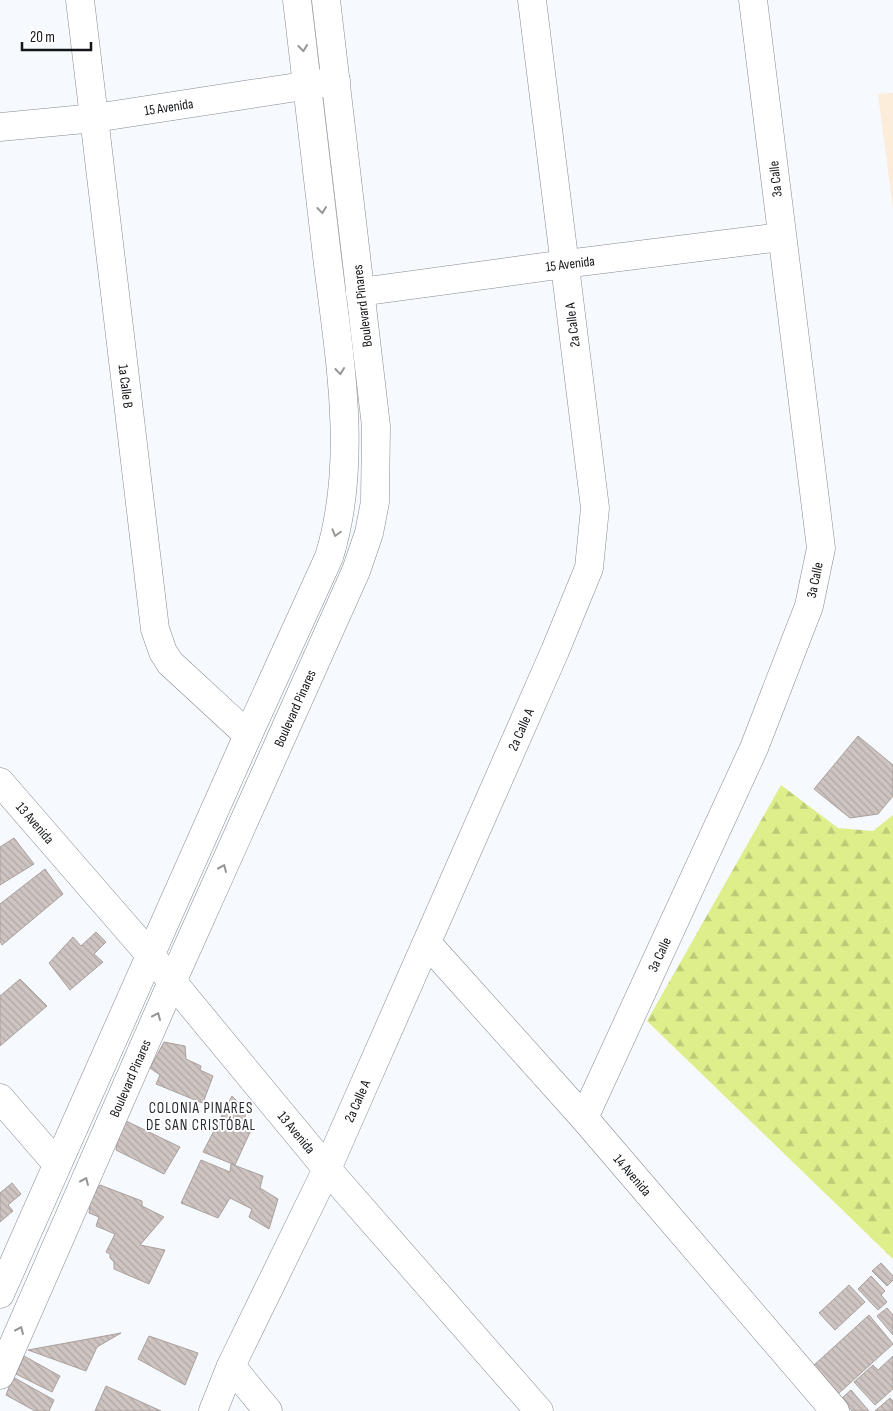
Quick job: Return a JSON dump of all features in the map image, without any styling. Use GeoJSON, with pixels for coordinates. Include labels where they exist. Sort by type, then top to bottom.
{"type":"FeatureCollection","features":[{"type":"Feature","properties":{"kind":"street","name":"1a Calle B"},"geometry":{"type":"LineString","coordinates":[[80,0],[156,635],[170,663],[248,735]]}},
{"type":"Feature","properties":{"kind":"street","name":"Boulevard Pinares"},"geometry":{"type":"LineString","coordinates":[[0,1294],[329,557],[338,528],[343,500],[345,430],[332,297],[297,0]]}},
{"type":"Feature","properties":{"kind":"street","name":"Boulevard Pinares"},"geometry":{"type":"LineString","coordinates":[[0,1375],[172,982],[356,571],[369,533],[375,502],[376,426],[326,0]]}},
{"type":"Feature","properties":{"kind":"street","name":"2a Calle A"},"geometry":{"type":"LineString","coordinates":[[213,1411],[231,1366],[327,1169],[555,651],[589,568],[595,508],[532,0]]}},
{"type":"Feature","properties":{"kind":"street","name":"3a Calle"},"geometry":{"type":"LineString","coordinates":[[584,1118],[754,748],[808,606],[821,548],[781,238],[754,0]]}},
{"type":"Feature","properties":{"kind":"street","name":"15 Avenida"},"geometry":{"type":"LineString","coordinates":[[0,127],[95,118],[336,81]]}},
{"type":"Feature","properties":{"kind":"street","name":"15 Avenida"},"geometry":{"type":"LineString","coordinates":[[360,292],[565,264],[781,238]]}},
{"type":"Feature","properties":{"kind":"street","name":"13 Avenida"},"geometry":{"type":"LineString","coordinates":[[0,782],[151,956],[327,1169],[539,1411]]}},
{"type":"Feature","properties":{"kind":"street","name":"14 Avenida"},"geometry":{"type":"LineString","coordinates":[[427,943],[584,1118],[835,1411]]}},
{"type":"Feature","properties":{"kind":"street"},"geometry":{"type":"LineString","coordinates":[[0,1098],[57,1164]]}},
{"type":"Feature","properties":{"kind":"street"},"geometry":{"type":"LineString","coordinates":[[231,1366],[268,1411]]}},
{"type":"Feature","properties":{"kind":"shaded area"},"geometry":{"type":"Polygon","coordinates":[[[893,93],[893,209],[878,94],[893,93]]]}},
{"type":"Feature","properties":{"kind":"green space"},"geometry":{"type":"Polygon","coordinates":[[[781,785],[838,828],[873,831],[893,815],[893,1259],[647,1021],[781,785]]]}},
{"type":"Feature","properties":{"kind":"building"},"geometry":{"type":"Polygon","coordinates":[[[858,736],[893,765],[893,796],[878,814],[850,818],[814,789],[858,736]]]}},
{"type":"Feature","properties":{"kind":"building"},"geometry":{"type":"Polygon","coordinates":[[[14,838],[34,864],[0,885],[0,847],[14,838]]]}},
{"type":"Feature","properties":{"kind":"building"},"geometry":{"type":"Polygon","coordinates":[[[45,869],[63,894],[2,945],[0,941],[0,904],[45,869]]]}},
{"type":"Feature","properties":{"kind":"building"},"geometry":{"type":"Polygon","coordinates":[[[96,932],[106,942],[94,954],[103,962],[70,990],[49,963],[73,937],[81,946],[96,932]]]}},
{"type":"Feature","properties":{"kind":"building"},"geometry":{"type":"Polygon","coordinates":[[[20,979],[47,1006],[0,1046],[0,996],[20,979]]]}},
{"type":"Feature","properties":{"kind":"building"},"geometry":{"type":"Polygon","coordinates":[[[164,1042],[185,1046],[186,1059],[201,1066],[200,1070],[213,1076],[204,1100],[217,1109],[156,1084],[160,1075],[150,1068],[164,1042]]]}},
{"type":"Feature","properties":{"kind":"building"},"geometry":{"type":"Polygon","coordinates":[[[232,1096],[246,1110],[244,1123],[252,1128],[235,1165],[203,1152],[232,1096]]]}},
{"type":"Feature","properties":{"kind":"building"},"geometry":{"type":"Polygon","coordinates":[[[122,1119],[180,1147],[164,1174],[116,1150],[122,1119]]]}},
{"type":"Feature","properties":{"kind":"building"},"geometry":{"type":"Polygon","coordinates":[[[201,1160],[230,1172],[231,1164],[263,1176],[260,1188],[278,1199],[269,1229],[249,1217],[252,1209],[230,1198],[218,1218],[181,1203],[201,1160]]]}},
{"type":"Feature","properties":{"kind":"building"},"geometry":{"type":"Polygon","coordinates":[[[12,1183],[21,1194],[8,1205],[13,1211],[0,1222],[0,1193],[12,1183]]]}},
{"type":"Feature","properties":{"kind":"building"},"geometry":{"type":"Polygon","coordinates":[[[100,1185],[142,1201],[142,1206],[164,1217],[140,1245],[165,1250],[149,1284],[114,1269],[114,1262],[110,1258],[110,1254],[106,1252],[115,1234],[96,1226],[99,1217],[89,1213],[90,1207],[86,1204],[100,1185]]]}},
{"type":"Feature","properties":{"kind":"building"},"geometry":{"type":"Polygon","coordinates":[[[881,1263],[893,1276],[893,1280],[887,1286],[872,1271],[881,1263]]]}},
{"type":"Feature","properties":{"kind":"building"},"geometry":{"type":"Polygon","coordinates":[[[871,1276],[885,1291],[881,1295],[887,1302],[878,1310],[858,1289],[871,1276]]]}},
{"type":"Feature","properties":{"kind":"building"},"geometry":{"type":"Polygon","coordinates":[[[849,1285],[865,1302],[835,1330],[819,1313],[849,1285]]]}},
{"type":"Feature","properties":{"kind":"building"},"geometry":{"type":"Polygon","coordinates":[[[887,1308],[893,1315],[893,1335],[877,1316],[887,1308]]]}},
{"type":"Feature","properties":{"kind":"building"},"geometry":{"type":"Polygon","coordinates":[[[869,1315],[893,1344],[838,1394],[813,1366],[869,1315]]]}},
{"type":"Feature","properties":{"kind":"building"},"geometry":{"type":"Polygon","coordinates":[[[121,1333],[97,1347],[86,1371],[28,1350],[121,1333]]]}},
{"type":"Feature","properties":{"kind":"building"},"geometry":{"type":"Polygon","coordinates":[[[149,1336],[198,1353],[185,1385],[138,1359],[149,1336]]]}},
{"type":"Feature","properties":{"kind":"building"},"geometry":{"type":"Polygon","coordinates":[[[24,1356],[60,1376],[52,1392],[16,1374],[24,1356]]]}},
{"type":"Feature","properties":{"kind":"building"},"geometry":{"type":"Polygon","coordinates":[[[893,1356],[893,1389],[875,1405],[854,1382],[873,1365],[878,1370],[893,1356]]]}},
{"type":"Feature","properties":{"kind":"building"},"geometry":{"type":"Polygon","coordinates":[[[13,1377],[54,1400],[49,1411],[35,1411],[6,1395],[13,1377]]]}},
{"type":"Feature","properties":{"kind":"building"},"geometry":{"type":"Polygon","coordinates":[[[106,1386],[161,1411],[95,1411],[106,1386]]]}},
{"type":"Feature","properties":{"kind":"building"},"geometry":{"type":"Polygon","coordinates":[[[851,1390],[869,1411],[852,1411],[841,1399],[851,1390]]]}},
{"type":"Feature","properties":{"kind":"building"},"geometry":{"type":"Polygon","coordinates":[[[890,1398],[893,1401],[893,1411],[875,1411],[890,1398]]]}},
{"type":"Feature","properties":{"kind":"district","name":"COLONIA PINARES DE SAN CRISTÓBAL"},"geometry":{"type":"Point","coordinates":[201,1116]}}]}
